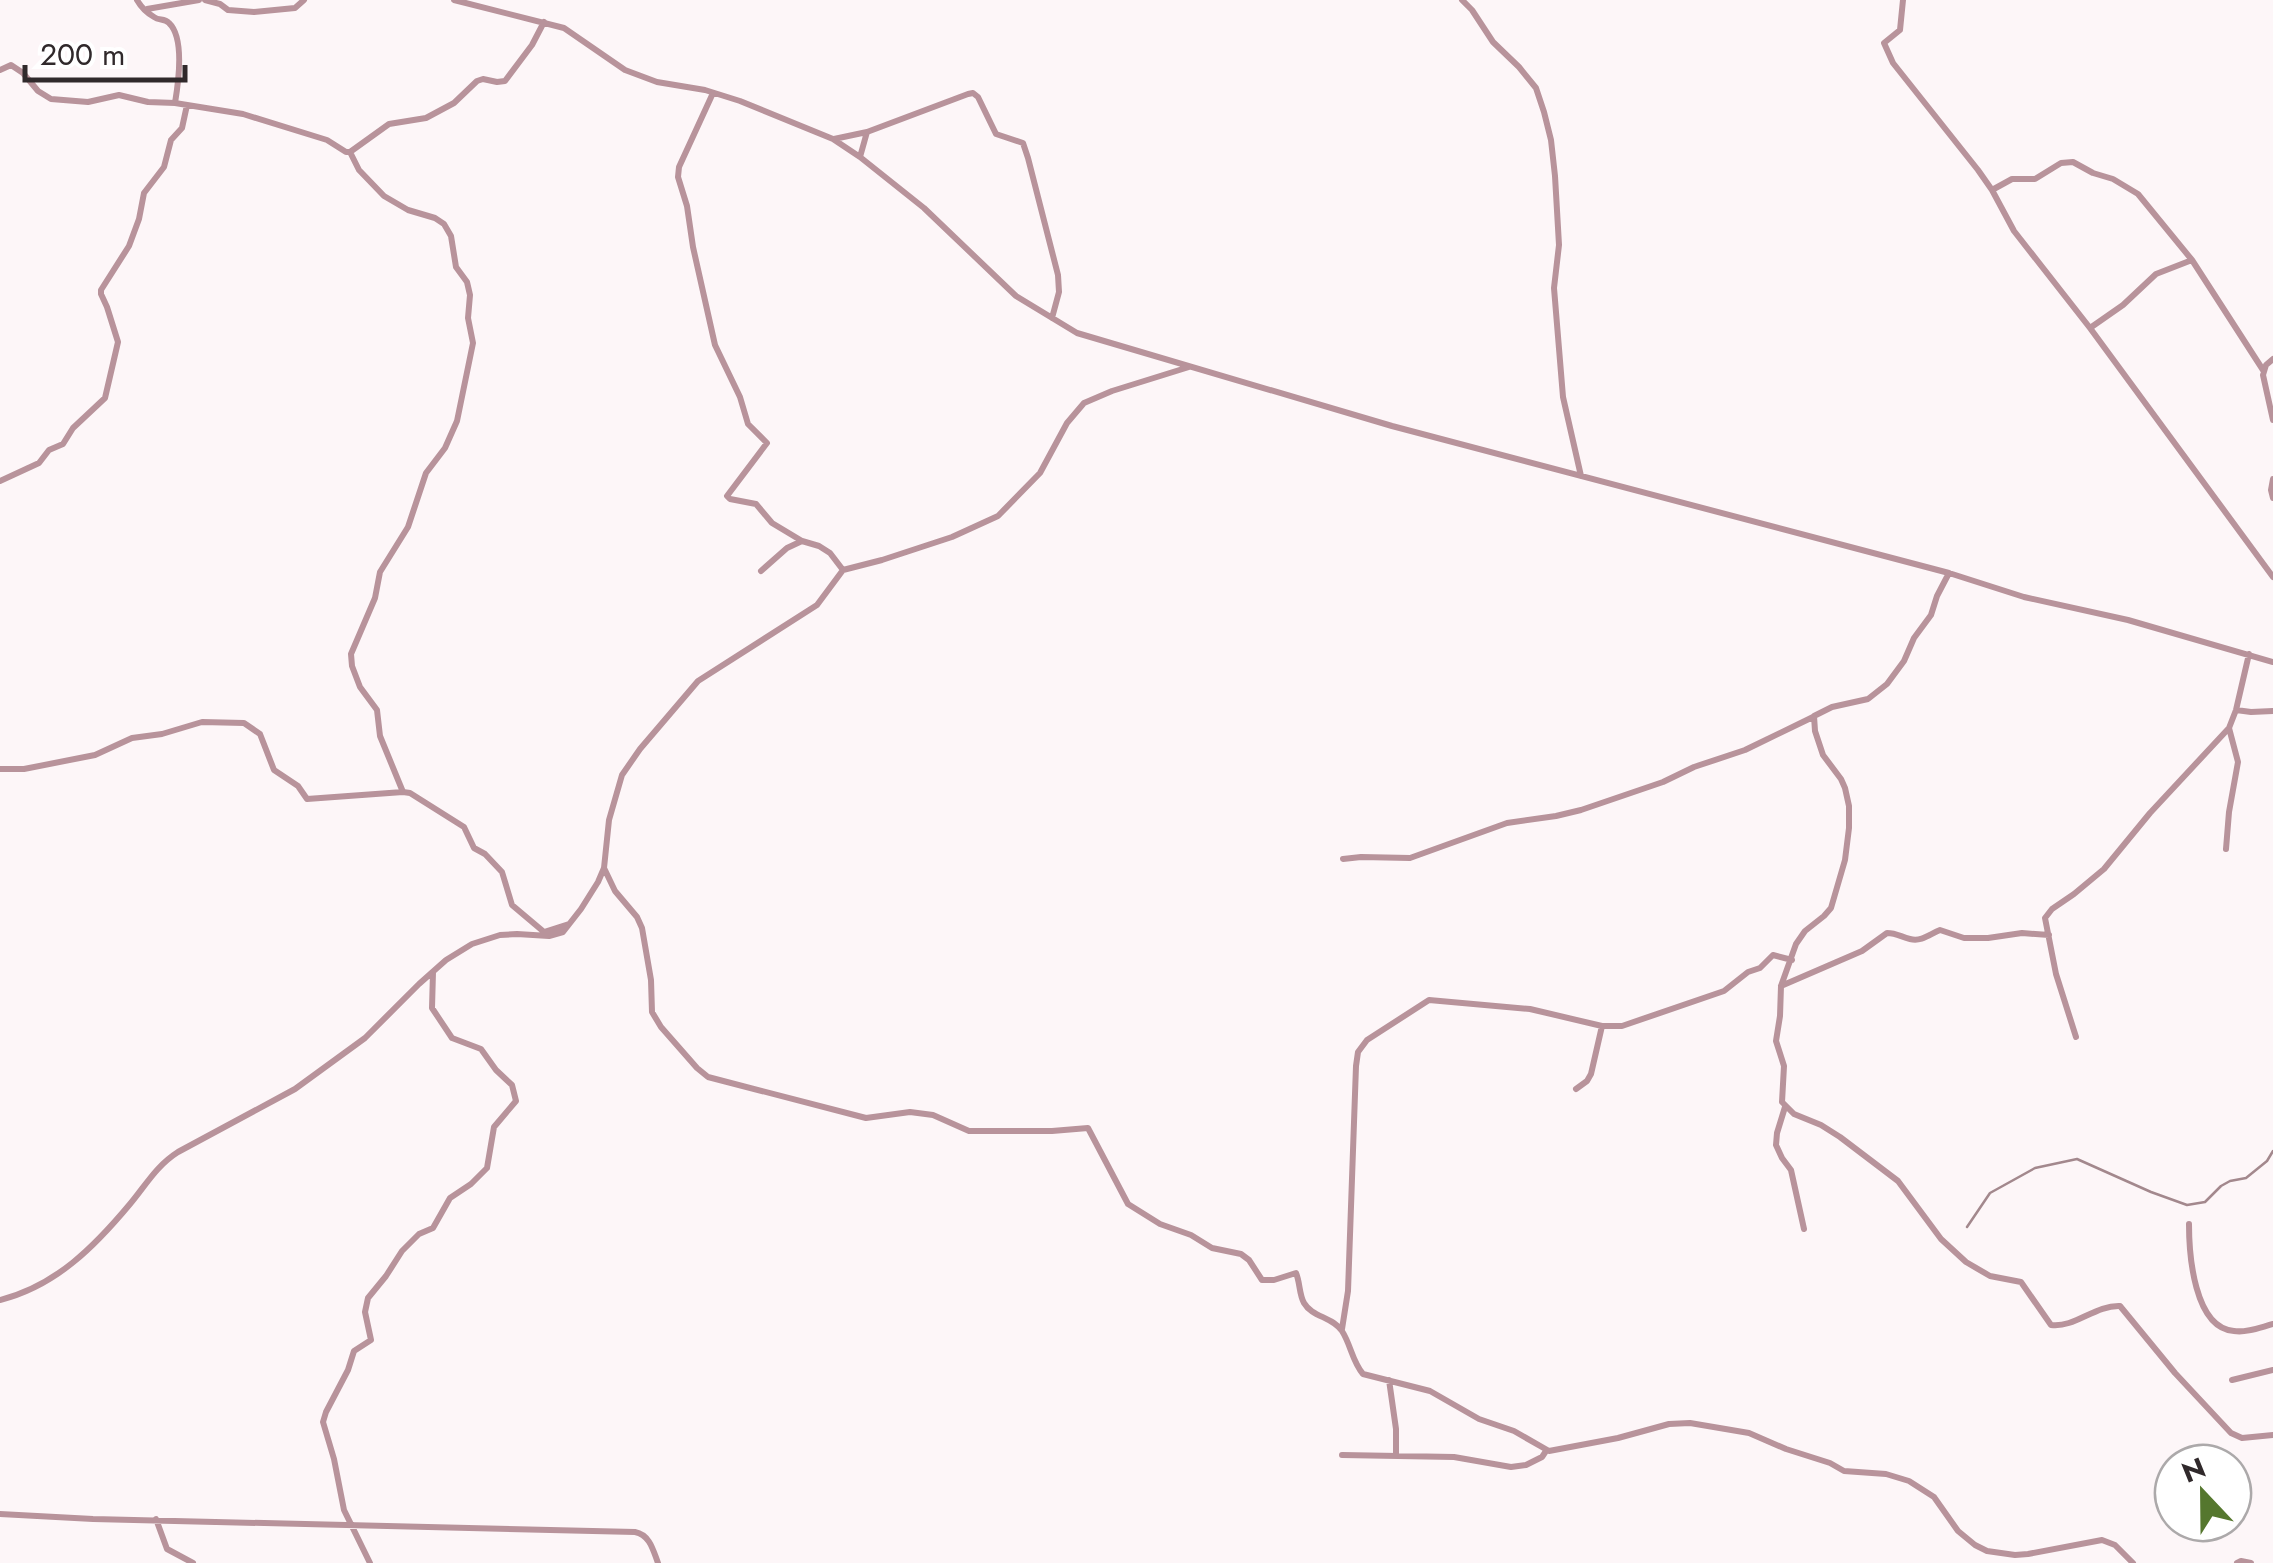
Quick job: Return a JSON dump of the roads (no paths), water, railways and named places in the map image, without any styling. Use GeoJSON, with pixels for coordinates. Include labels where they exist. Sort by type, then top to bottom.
{"type":"FeatureCollection","features":[{"type":"Feature","properties":{"kind":"street"},"geometry":{"type":"LineString","coordinates":[[137,0],[139,6],[173,29],[181,61],[174,104]]}},
{"type":"Feature","properties":{"kind":"street"},"geometry":{"type":"LineString","coordinates":[[144,9],[202,0],[228,10],[254,12],[295,8],[304,0]]}},
{"type":"Feature","properties":{"kind":"street"},"geometry":{"type":"LineString","coordinates":[[454,0],[564,28],[625,70],[772,112],[832,139],[944,226],[1007,288],[1077,333],[1392,426],[2024,596],[2128,620],[2273,662]]}},
{"type":"Feature","properties":{"kind":"street"},"geometry":{"type":"LineString","coordinates":[[1462,0],[1493,42],[1536,88],[1551,140],[1559,245],[1554,288],[1566,415],[1581,476]]}},
{"type":"Feature","properties":{"kind":"street"},"geometry":{"type":"LineString","coordinates":[[1903,0],[1900,30],[1885,39],[1892,63],[1992,190],[2014,231],[2273,577]]}},
{"type":"Feature","properties":{"kind":"street"},"geometry":{"type":"LineString","coordinates":[[0,70],[12,65],[51,99],[88,102],[119,95],[243,114],[326,140],[350,152],[382,127],[426,118],[454,103],[477,80],[501,82],[508,78],[544,22]]}},
{"type":"Feature","properties":{"kind":"street"},"geometry":{"type":"LineString","coordinates":[[713,93],[678,177],[715,345],[747,421],[767,443],[727,496],[756,504],[769,521],[824,549],[843,570]]}},
{"type":"Feature","properties":{"kind":"street"},"geometry":{"type":"LineString","coordinates":[[832,139],[867,132],[968,94],[978,97],[993,130],[1023,143],[1058,274],[1052,318]]}},
{"type":"Feature","properties":{"kind":"street"},"geometry":{"type":"LineString","coordinates":[[0,481],[39,463],[52,447],[63,444],[73,428],[104,398],[118,342],[102,290],[129,246],[144,193],[164,167],[171,140],[182,128],[187,105]]}},
{"type":"Feature","properties":{"kind":"street"},"geometry":{"type":"LineString","coordinates":[[860,157],[867,132]]}},
{"type":"Feature","properties":{"kind":"street"},"geometry":{"type":"LineString","coordinates":[[350,152],[359,170],[382,195],[444,224],[451,236],[456,268],[467,282],[470,295],[468,318],[473,341],[457,421],[445,448],[426,473],[408,526],[380,572],[375,598],[351,654],[360,687],[377,710],[380,736],[403,792]]}},
{"type":"Feature","properties":{"kind":"street"},"geometry":{"type":"LineString","coordinates":[[1992,190],[2012,179],[2035,179],[2061,164],[2074,162],[2138,194],[2192,260],[2264,370],[2273,420]]}},
{"type":"Feature","properties":{"kind":"street"},"geometry":{"type":"LineString","coordinates":[[2090,328],[2123,305],[2156,274],[2192,260]]}},
{"type":"Feature","properties":{"kind":"street"},"geometry":{"type":"LineString","coordinates":[[2264,370],[2273,359]]}},
{"type":"Feature","properties":{"kind":"street"},"geometry":{"type":"LineString","coordinates":[[0,1300],[33,1289],[76,1262],[110,1229],[163,1162],[295,1089],[364,1038],[454,955],[482,940],[517,934],[554,936],[563,932],[604,868],[616,789],[622,775],[698,681],[816,606],[843,570],[952,538],[998,516],[1040,474],[1067,423],[1084,403],[1190,366]]}},
{"type":"Feature","properties":{"kind":"street"},"geometry":{"type":"LineString","coordinates":[[2273,479],[2273,498]]}},
{"type":"Feature","properties":{"kind":"street"},"geometry":{"type":"LineString","coordinates":[[761,571],[802,541]]}},
{"type":"Feature","properties":{"kind":"street"},"geometry":{"type":"LineString","coordinates":[[1343,859],[1410,858],[1506,823],[1582,810],[1745,750],[1832,706],[1868,698],[1887,684],[1904,660],[1931,616],[1949,573]]}},
{"type":"Feature","properties":{"kind":"street"},"geometry":{"type":"LineString","coordinates":[[2076,1036],[2056,974],[2047,913],[2104,868],[2229,728],[2249,654]]}},
{"type":"Feature","properties":{"kind":"street"},"geometry":{"type":"LineString","coordinates":[[2236,710],[2273,712]]}},
{"type":"Feature","properties":{"kind":"street"},"geometry":{"type":"LineString","coordinates":[[1804,1230],[1792,1170],[1776,1145],[1785,1107],[1784,1060],[1776,1041],[1781,986],[1796,944],[1805,930],[1831,908],[1848,828],[1842,778],[1823,755],[1814,716]]}},
{"type":"Feature","properties":{"kind":"street"},"geometry":{"type":"LineString","coordinates":[[0,769],[24,770],[95,755],[132,738],[202,722],[239,722],[260,734],[274,770],[292,781],[309,800],[410,793],[464,827],[474,848],[486,854],[502,872],[512,906],[538,928],[546,932],[571,924]]}},
{"type":"Feature","properties":{"kind":"street"},"geometry":{"type":"LineString","coordinates":[[2226,850],[2228,812],[2238,762],[2229,728]]}},
{"type":"Feature","properties":{"kind":"street"},"geometry":{"type":"LineString","coordinates":[[604,868],[642,928],[652,1012],[708,1078],[866,1118],[926,1113],[964,1130],[978,1131],[1088,1128],[1128,1204],[1212,1248],[1241,1254],[1262,1280],[1296,1273],[1308,1308],[1342,1330],[1360,1370],[1368,1376],[1434,1393],[1480,1419],[1514,1431],[1546,1451],[1669,1424],[1690,1423],[1749,1433],[1844,1471],[1886,1474],[1909,1481],[1934,1497],[1958,1531],[1986,1550],[2028,1554],[2102,1540],[2115,1545],[2133,1563]]}},
{"type":"Feature","properties":{"kind":"street"},"geometry":{"type":"LineString","coordinates":[[1781,986],[1862,951],[1887,933],[1911,940],[1940,930],[1964,938],[2049,935]]}},
{"type":"Feature","properties":{"kind":"street"},"geometry":{"type":"LineString","coordinates":[[1342,1330],[1348,1291],[1356,1066],[1361,1046],[1434,999],[1548,1012],[1602,1026],[1622,1026],[1724,991],[1774,955],[1792,960]]}},
{"type":"Feature","properties":{"kind":"street"},"geometry":{"type":"LineString","coordinates":[[370,1563],[344,1510],[323,1422],[326,1412],[354,1351],[371,1340],[365,1304],[402,1250],[419,1234],[432,1229],[450,1198],[487,1168],[492,1132],[516,1101],[512,1085],[480,1049],[452,1038],[444,1030],[432,1008],[432,972]]}},
{"type":"Feature","properties":{"kind":"street"},"geometry":{"type":"LineString","coordinates":[[1576,1088],[1591,1074],[1602,1026]]}},
{"type":"Feature","properties":{"kind":"street"},"geometry":{"type":"LineString","coordinates":[[1785,1107],[1840,1137],[1891,1175],[1940,1239],[1966,1262],[1990,1276],[2022,1282],[2051,1325],[2062,1326],[2106,1307],[2120,1306],[2230,1433],[2242,1438],[2273,1435]]}},
{"type":"Feature","properties":{"kind":"street"},"geometry":{"type":"LineString","coordinates":[[2189,1224],[2190,1261],[2210,1319],[2220,1328],[2235,1332],[2273,1324]]}},
{"type":"Feature","properties":{"kind":"street"},"geometry":{"type":"LineString","coordinates":[[2232,1380],[2273,1370]]}},
{"type":"Feature","properties":{"kind":"street"},"geometry":{"type":"LineString","coordinates":[[1388,1380],[1396,1454]]}},
{"type":"Feature","properties":{"kind":"street"},"geometry":{"type":"LineString","coordinates":[[1342,1454],[1467,1458],[1512,1468],[1542,1457],[1546,1451]]}},
{"type":"Feature","properties":{"kind":"street"},"geometry":{"type":"LineString","coordinates":[[0,1514],[635,1532],[648,1540],[658,1563]]}},
{"type":"Feature","properties":{"kind":"street"},"geometry":{"type":"LineString","coordinates":[[156,1519],[167,1549],[193,1563]]}},
{"type":"Feature","properties":{"kind":"street"},"geometry":{"type":"LineString","coordinates":[[2237,1563],[2251,1563]]}},
{"type":"Feature","properties":{"kind":"waterway"},"geometry":{"type":"LineString","coordinates":[[1967,1227],[1990,1193],[2035,1168],[2077,1159],[2187,1205],[2205,1202],[2221,1186],[2246,1178],[2273,1151]]}}]}
